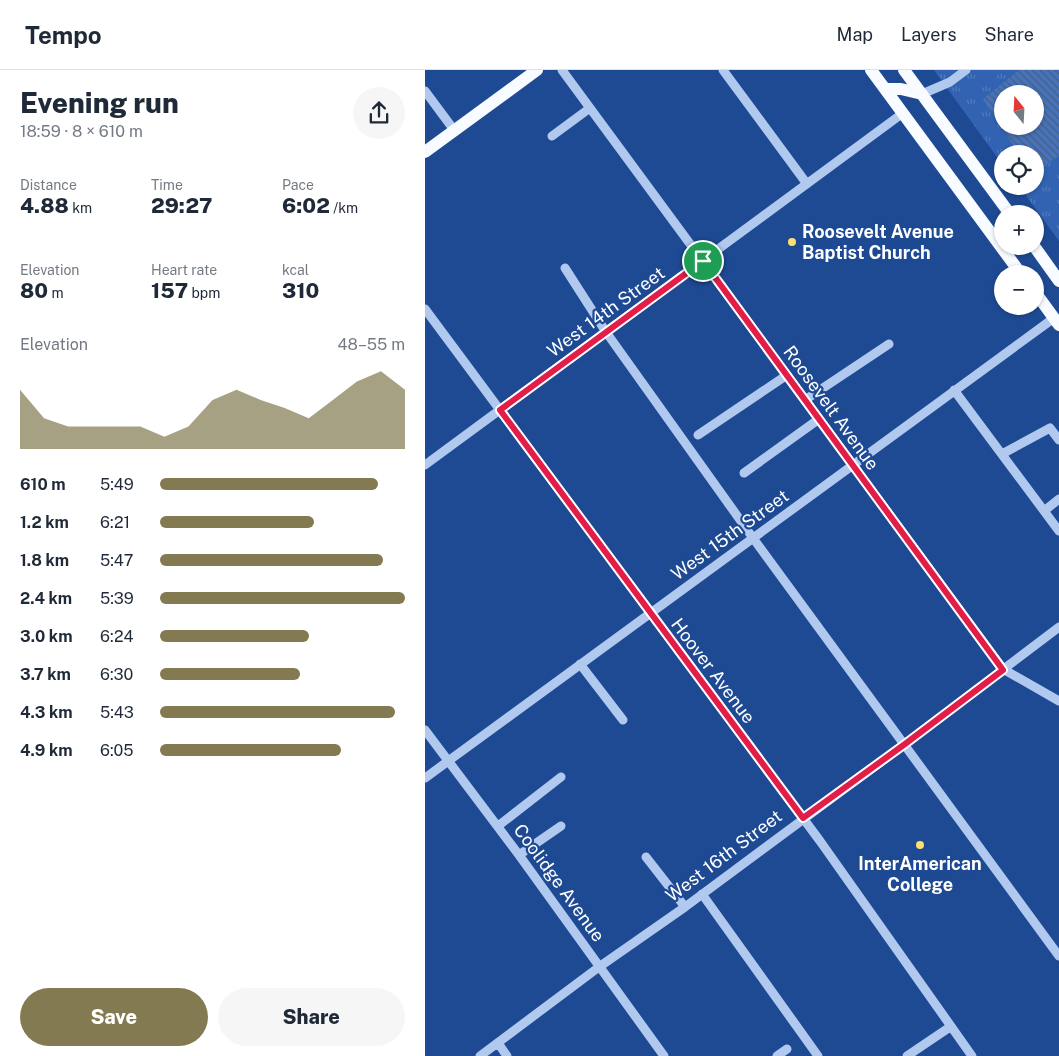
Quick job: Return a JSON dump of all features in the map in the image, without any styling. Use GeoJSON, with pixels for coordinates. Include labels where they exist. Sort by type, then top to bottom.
{"type":"FeatureCollection","features":[{"type":"Feature","properties":{"kind":"main road"},"geometry":{"type":"LineString","coordinates":[[425,152],[537,70]]}},
{"type":"Feature","properties":{"kind":"main road"},"geometry":{"type":"LineString","coordinates":[[871,70],[1014,265]]}},
{"type":"Feature","properties":{"kind":"main road"},"geometry":{"type":"LineString","coordinates":[[905,70],[1003,205]]}},
{"type":"Feature","properties":{"kind":"main road"},"geometry":{"type":"LineString","coordinates":[[885,89],[901,89],[922,94]]}},
{"type":"Feature","properties":{"kind":"main road"},"geometry":{"type":"LineString","coordinates":[[1040,255],[1059,281]]}},
{"type":"Feature","properties":{"kind":"main road"},"geometry":{"type":"LineString","coordinates":[[1044,304],[1056,321]]}},
{"type":"Feature","properties":{"kind":"street","name":"Roosevelt Avenue"},"geometry":{"type":"LineString","coordinates":[[562,70],[1003,670]]}},
{"type":"Feature","properties":{"kind":"street"},"geometry":{"type":"LineString","coordinates":[[723,70],[807,184]]}},
{"type":"Feature","properties":{"kind":"street"},"geometry":{"type":"LineString","coordinates":[[922,94],[950,82],[966,70]]}},
{"type":"Feature","properties":{"kind":"street"},"geometry":{"type":"LineString","coordinates":[[425,91],[454,130]]}},
{"type":"Feature","properties":{"kind":"street"},"geometry":{"type":"LineString","coordinates":[[552,136],[590,108]]}},
{"type":"Feature","properties":{"kind":"street","name":"West 14th Street"},"geometry":{"type":"LineString","coordinates":[[425,465],[903,113]]}},
{"type":"Feature","properties":{"kind":"street"},"geometry":{"type":"LineString","coordinates":[[565,268],[605,332],[753,538],[1059,956]]}},
{"type":"Feature","properties":{"kind":"street","name":"Hoover Avenue"},"geometry":{"type":"LineString","coordinates":[[425,309],[803,818],[972,1056]]}},
{"type":"Feature","properties":{"kind":"street","name":"West 15th Street"},"geometry":{"type":"LineString","coordinates":[[425,778],[954,390],[1056,321]]}},
{"type":"Feature","properties":{"kind":"street"},"geometry":{"type":"LineString","coordinates":[[805,400],[889,344]]}},
{"type":"Feature","properties":{"kind":"street"},"geometry":{"type":"LineString","coordinates":[[698,436],[787,375]]}},
{"type":"Feature","properties":{"kind":"street"},"geometry":{"type":"LineString","coordinates":[[954,390],[1059,531]]}},
{"type":"Feature","properties":{"kind":"street"},"geometry":{"type":"LineString","coordinates":[[744,474],[819,419]]}},
{"type":"Feature","properties":{"kind":"street"},"geometry":{"type":"LineString","coordinates":[[1002,454],[1050,428],[1059,440]]}},
{"type":"Feature","properties":{"kind":"street"},"geometry":{"type":"LineString","coordinates":[[1044,511],[1059,499]]}},
{"type":"Feature","properties":{"kind":"street","name":"West 16th Street"},"geometry":{"type":"LineString","coordinates":[[480,1056],[905,744],[1059,627]]}},
{"type":"Feature","properties":{"kind":"street"},"geometry":{"type":"LineString","coordinates":[[581,664],[623,720]]}},
{"type":"Feature","properties":{"kind":"street"},"geometry":{"type":"LineString","coordinates":[[1003,670],[1059,701]]}},
{"type":"Feature","properties":{"kind":"street","name":"Coolidge Avenue"},"geometry":{"type":"LineString","coordinates":[[425,730],[498,826],[664,1056]]}},
{"type":"Feature","properties":{"kind":"street"},"geometry":{"type":"LineString","coordinates":[[498,826],[561,777]]}},
{"type":"Feature","properties":{"kind":"street"},"geometry":{"type":"LineString","coordinates":[[519,855],[561,826]]}},
{"type":"Feature","properties":{"kind":"street"},"geometry":{"type":"LineString","coordinates":[[646,857],[685,907]]}},
{"type":"Feature","properties":{"kind":"street"},"geometry":{"type":"LineString","coordinates":[[702,894],[818,1056]]}},
{"type":"Feature","properties":{"kind":"street"},"geometry":{"type":"LineString","coordinates":[[907,1056],[950,1027]]}},
{"type":"Feature","properties":{"kind":"street"},"geometry":{"type":"LineString","coordinates":[[498,1043],[507,1056]]}},
{"type":"Feature","properties":{"kind":"street"},"geometry":{"type":"LineString","coordinates":[[777,1056],[787,1049]]}},
{"type":"Feature","properties":{"kind":"green space"},"geometry":{"type":"Polygon","coordinates":[[[934,70],[1059,70],[1059,241],[1044,220],[1044,205],[1033,205],[1026,195],[1044,195],[1044,145],[994,145],[994,153],[934,70]]]}},
{"type":"Feature","properties":{"kind":"building"},"geometry":{"type":"Polygon","coordinates":[[[1019,70],[1059,70],[1059,156],[1044,165],[1044,145],[1013,145],[1007,135],[1044,135],[1044,85],[1000,85],[1019,70]]]}},
{"type":"Feature","properties":{"kind":"building"},"geometry":{"type":"Polygon","coordinates":[[[994,90],[994,116],[983,99],[994,90]]]}},
{"type":"Feature","properties":{"kind":"place","name":"Roosevelt Avenue Baptist Church"},"geometry":{"type":"Point","coordinates":[792,242]}},
{"type":"Feature","properties":{"kind":"place","name":"InterAmerican College"},"geometry":{"type":"Point","coordinates":[920,845]}},
{"type":"Feature","properties":{"kind":"route"},"geometry":{"type":"LineString","coordinates":[[703,261],[1003,670],[803,818],[500,410],[703,261]]}}]}
